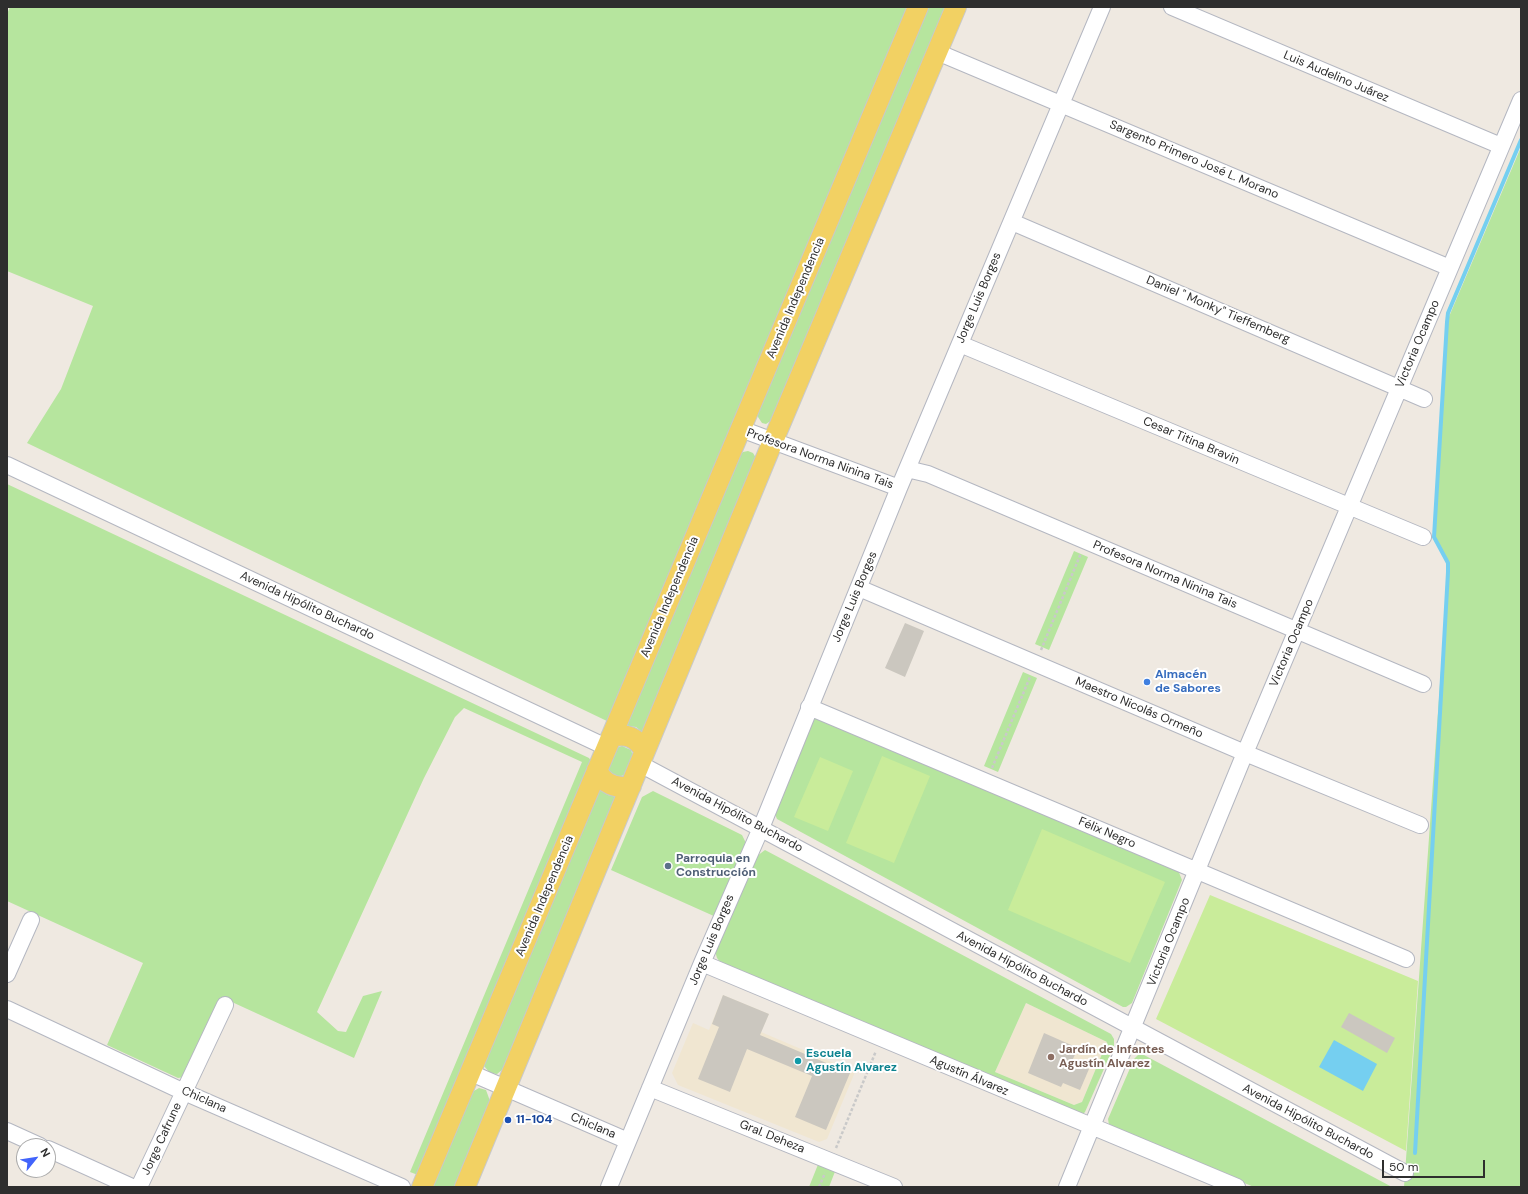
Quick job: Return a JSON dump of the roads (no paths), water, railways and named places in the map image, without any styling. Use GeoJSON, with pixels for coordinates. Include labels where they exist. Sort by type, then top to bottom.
{"type":"FeatureCollection","features":[{"type":"Feature","properties":{"kind":"main road","name":"Avenida Independencia"},"geometry":{"type":"LineString","coordinates":[[422,1187],[918,7]]}},
{"type":"Feature","properties":{"kind":"main road"},"geometry":{"type":"LineString","coordinates":[[465,1187],[773,441],[956,7]]}},
{"type":"Feature","properties":{"kind":"main road"},"geometry":{"type":"LineString","coordinates":[[608,742],[618,735],[631,736],[641,745],[642,758]]}},
{"type":"Feature","properties":{"kind":"main road"},"geometry":{"type":"LineString","coordinates":[[597,770],[602,779],[608,784],[616,787],[631,786]]}},
{"type":"Feature","properties":{"kind":"street","name":"Jorge Luis Borges"},"geometry":{"type":"LineString","coordinates":[[609,1187],[702,963],[761,828],[899,488],[1102,7]]}},
{"type":"Feature","properties":{"kind":"street","name":"Luis Audelino Juárez"},"geometry":{"type":"LineString","coordinates":[[1172,7],[1501,146]]}},
{"type":"Feature","properties":{"kind":"street","name":"Sargento Primero José L. Morano"},"geometry":{"type":"LineString","coordinates":[[937,52],[1450,268]]}},
{"type":"Feature","properties":{"kind":"street","name":"Victoria Ocampo"},"geometry":{"type":"LineString","coordinates":[[1067,1187],[1198,871],[1245,753],[1521,100]]}},
{"type":"Feature","properties":{"kind":"street","name":"Daniel \" Monky\" Tieffemberg"},"geometry":{"type":"LineString","coordinates":[[1012,222],[1424,398]]}},
{"type":"Feature","properties":{"kind":"street","name":"Cesar Titina Bravin"},"geometry":{"type":"LineString","coordinates":[[960,344],[1349,508],[1423,537]]}},
{"type":"Feature","properties":{"kind":"street","name":"Profesora Norma Ninina Tais"},"geometry":{"type":"LineString","coordinates":[[741,429],[899,488]]}},
{"type":"Feature","properties":{"kind":"street","name":"Avenida Hipólito Buchardo"},"geometry":{"type":"LineString","coordinates":[[7,465],[608,742]]}},
{"type":"Feature","properties":{"kind":"street","name":"Profesora Norma Ninina Tais"},"geometry":{"type":"LineString","coordinates":[[907,469],[928,474],[1423,684]]}},
{"type":"Feature","properties":{"kind":"street","name":"Maestro Nicolás Ormeño"},"geometry":{"type":"LineString","coordinates":[[859,588],[1245,753],[1420,825]]}},
{"type":"Feature","properties":{"kind":"street","name":"Félix Negro"},"geometry":{"type":"LineString","coordinates":[[809,707],[1406,959]]}},
{"type":"Feature","properties":{"kind":"street","name":"Avenida Hipólito Buchardo"},"geometry":{"type":"LineString","coordinates":[[642,758],[761,828],[1133,1029],[1405,1173]]}},
{"type":"Feature","properties":{"kind":"street"},"geometry":{"type":"LineString","coordinates":[[7,974],[31,920]]}},
{"type":"Feature","properties":{"kind":"street","name":"Agustín Álvarez"},"geometry":{"type":"LineString","coordinates":[[702,963],[1237,1187]]}},
{"type":"Feature","properties":{"kind":"street","name":"Jorge Cafrune"},"geometry":{"type":"LineString","coordinates":[[140,1187],[225,1005]]}},
{"type":"Feature","properties":{"kind":"street","name":"Chiclana"},"geometry":{"type":"LineString","coordinates":[[7,1009],[184,1092],[402,1187]]}},
{"type":"Feature","properties":{"kind":"street","name":"Chiclana"},"geometry":{"type":"LineString","coordinates":[[471,1073],[628,1141]]}},
{"type":"Feature","properties":{"kind":"street","name":"Gral. Deheza"},"geometry":{"type":"LineString","coordinates":[[650,1088],[894,1187]]}},
{"type":"Feature","properties":{"kind":"street"},"geometry":{"type":"LineString","coordinates":[[7,1131],[22,1138]]}},
{"type":"Feature","properties":{"kind":"street"},"geometry":{"type":"LineString","coordinates":[[56,1153],[132,1187]]}},
{"type":"Feature","properties":{"kind":"water"},"geometry":{"type":"Polygon","coordinates":[[[1334,1040],[1377,1064],[1363,1091],[1319,1067],[1334,1040]]]}},
{"type":"Feature","properties":{"kind":"waterway"},"geometry":{"type":"LineString","coordinates":[[1415,1153],[1448,572],[1448,563],[1434,537],[1447,322],[1448,313],[1521,140]]}},
{"type":"Feature","properties":{"kind":"place","name":"Almacén de Sabores"},"geometry":{"type":"Point","coordinates":[1147,682]}},
{"type":"Feature","properties":{"kind":"place","name":"Parroquia en Construcción"},"geometry":{"type":"Point","coordinates":[668,866]}},
{"type":"Feature","properties":{"kind":"place","name":"Jardín de Infantes Agustín Alvarez"},"geometry":{"type":"Point","coordinates":[1051,1057]}},
{"type":"Feature","properties":{"kind":"place","name":"Escuela Agustín Alvarez"},"geometry":{"type":"Point","coordinates":[798,1061]}},
{"type":"Feature","properties":{"kind":"place","name":"11-104"},"geometry":{"type":"Point","coordinates":[508,1120]}}]}
